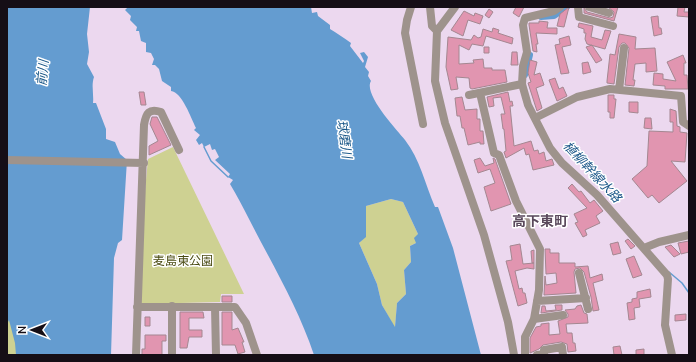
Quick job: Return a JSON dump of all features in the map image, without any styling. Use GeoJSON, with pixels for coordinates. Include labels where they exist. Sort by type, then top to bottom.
{"type":"FeatureCollection","features":[{"type":"Feature","properties":{"kind":"street"},"geometry":{"type":"LineString","coordinates":[[411,7],[407,20],[406,33],[423,124]]}},
{"type":"Feature","properties":{"kind":"street"},"geometry":{"type":"LineString","coordinates":[[430,7],[432,26],[436,31]]}},
{"type":"Feature","properties":{"kind":"street"},"geometry":{"type":"LineString","coordinates":[[455,7],[436,31],[435,81],[438,99],[484,235],[508,322],[514,355]]}},
{"type":"Feature","properties":{"kind":"street"},"geometry":{"type":"LineString","coordinates":[[560,7],[554,11],[525,18],[523,25],[527,52],[523,66],[522,84],[528,104],[537,117],[555,156],[597,195],[646,248],[664,271],[668,279],[666,325],[672,355]]}},
{"type":"Feature","properties":{"kind":"street"},"geometry":{"type":"LineString","coordinates":[[578,7],[579,17],[613,26]]}},
{"type":"Feature","properties":{"kind":"street"},"geometry":{"type":"LineString","coordinates":[[589,7],[609,13]]}},
{"type":"Feature","properties":{"kind":"street"},"geometry":{"type":"LineString","coordinates":[[619,90],[624,48]]}},
{"type":"Feature","properties":{"kind":"street"},"geometry":{"type":"LineString","coordinates":[[469,95],[522,84]]}},
{"type":"Feature","properties":{"kind":"street"},"geometry":{"type":"LineString","coordinates":[[537,117],[577,97],[603,90],[619,90],[681,96],[683,122],[689,126]]}},
{"type":"Feature","properties":{"kind":"street"},"geometry":{"type":"LineString","coordinates":[[480,93],[492,148],[494,153],[499,154],[516,201],[540,248],[539,290],[534,319],[525,336],[525,355]]}},
{"type":"Feature","properties":{"kind":"street"},"geometry":{"type":"LineString","coordinates":[[136,355],[144,163],[144,125],[146,114],[149,111],[155,110],[161,112],[179,150]]}},
{"type":"Feature","properties":{"kind":"street"},"geometry":{"type":"LineString","coordinates":[[7,160],[144,163]]}},
{"type":"Feature","properties":{"kind":"street"},"geometry":{"type":"LineString","coordinates":[[646,248],[659,242],[689,235]]}},
{"type":"Feature","properties":{"kind":"street"},"geometry":{"type":"LineString","coordinates":[[579,274],[588,309]]}},
{"type":"Feature","properties":{"kind":"street"},"geometry":{"type":"LineString","coordinates":[[537,301],[586,298]]}},
{"type":"Feature","properties":{"kind":"street"},"geometry":{"type":"LineString","coordinates":[[138,307],[172,306],[237,308],[246,323],[257,355]]}},
{"type":"Feature","properties":{"kind":"street"},"geometry":{"type":"LineString","coordinates":[[172,306],[172,355]]}},
{"type":"Feature","properties":{"kind":"street"},"geometry":{"type":"LineString","coordinates":[[215,307],[216,355]]}},
{"type":"Feature","properties":{"kind":"street"},"geometry":{"type":"LineString","coordinates":[[534,319],[563,316]]}},
{"type":"Feature","properties":{"kind":"street"},"geometry":{"type":"LineString","coordinates":[[537,355],[544,354],[544,350],[562,348],[563,355]]}},
{"type":"Feature","properties":{"kind":"green space","name":"麦島東公園"},"geometry":{"type":"Polygon","coordinates":[[[173,147],[244,294],[221,294],[220,302],[141,304],[142,223],[148,159],[173,147]]]}},
{"type":"Feature","properties":{"kind":"green space"},"geometry":{"type":"Polygon","coordinates":[[[391,199],[403,202],[418,234],[416,243],[410,246],[411,262],[404,270],[406,294],[397,303],[395,328],[382,305],[377,284],[359,243],[366,236],[366,206],[391,199]]]}},
{"type":"Feature","properties":{"kind":"green space"},"geometry":{"type":"Polygon","coordinates":[[[7,292],[28,355],[7,355],[7,292]]]}},
{"type":"Feature","properties":{"kind":"water","name":"前川"},"geometry":{"type":"Polygon","coordinates":[[[7,7],[90,7],[87,34],[89,52],[87,64],[94,77],[93,103],[96,103],[106,129],[106,139],[115,142],[120,154],[127,160],[122,240],[118,243],[114,258],[111,355],[16,355],[15,343],[9,320],[7,324],[7,7]]]}},
{"type":"Feature","properties":{"kind":"water","name":"球磨川"},"geometry":{"type":"Polygon","coordinates":[[[128,7],[311,7],[312,13],[317,12],[318,16],[330,25],[330,29],[351,43],[350,46],[363,63],[364,61],[360,53],[364,52],[368,57],[365,67],[369,72],[368,76],[371,81],[370,87],[372,94],[388,120],[405,140],[415,155],[435,207],[438,207],[453,248],[481,355],[314,355],[308,337],[284,286],[230,184],[233,180],[228,177],[230,174],[215,160],[219,157],[215,149],[212,150],[210,144],[204,147],[202,143],[199,145],[196,140],[200,135],[194,130],[196,128],[186,106],[175,92],[171,91],[171,87],[162,81],[159,69],[155,65],[152,65],[154,59],[151,53],[146,52],[146,43],[141,41],[139,31],[136,31],[137,27],[130,20],[131,16],[125,10],[128,7]],[[391,199],[366,206],[366,237],[359,243],[377,284],[382,305],[395,327],[397,303],[406,294],[404,270],[411,262],[410,246],[416,243],[414,238],[418,234],[403,202],[391,199]]]}},
{"type":"Feature","properties":{"kind":"building"},"geometry":{"type":"Polygon","coordinates":[[[516,7],[524,7],[519,17],[513,13],[516,7]]]}},
{"type":"Feature","properties":{"kind":"building"},"geometry":{"type":"Polygon","coordinates":[[[569,7],[564,27],[557,26],[560,14],[569,7]]]}},
{"type":"Feature","properties":{"kind":"building"},"geometry":{"type":"Polygon","coordinates":[[[608,7],[618,7],[614,21],[584,13],[584,8],[587,12],[610,18],[613,17],[614,12],[608,7]]]}},
{"type":"Feature","properties":{"kind":"building"},"geometry":{"type":"Polygon","coordinates":[[[678,7],[685,7],[684,12],[689,12],[689,17],[677,16],[678,7]]]}},
{"type":"Feature","properties":{"kind":"building"},"geometry":{"type":"Polygon","coordinates":[[[489,9],[493,12],[489,18],[485,15],[489,9]]]}},
{"type":"Feature","properties":{"kind":"building"},"geometry":{"type":"Polygon","coordinates":[[[464,11],[474,16],[475,13],[483,16],[480,24],[468,20],[463,36],[451,30],[464,11]]]}},
{"type":"Feature","properties":{"kind":"building"},"geometry":{"type":"Polygon","coordinates":[[[658,16],[659,28],[661,28],[662,34],[654,36],[651,17],[658,16]]]}},
{"type":"Feature","properties":{"kind":"building"},"geometry":{"type":"Polygon","coordinates":[[[539,21],[548,22],[547,28],[557,28],[557,34],[536,33],[538,44],[536,44],[537,52],[533,51],[529,23],[539,23],[539,21]]]}},
{"type":"Feature","properties":{"kind":"building"},"geometry":{"type":"Polygon","coordinates":[[[579,23],[593,26],[591,37],[602,40],[605,30],[611,31],[605,49],[587,44],[585,39],[586,33],[584,33],[584,29],[578,27],[579,23]]]}},
{"type":"Feature","properties":{"kind":"building"},"geometry":{"type":"Polygon","coordinates":[[[493,28],[499,30],[498,33],[513,38],[512,44],[486,36],[483,46],[472,44],[469,50],[459,45],[459,64],[474,63],[473,60],[483,59],[484,68],[492,68],[492,70],[505,70],[507,82],[472,89],[470,88],[469,78],[456,77],[458,89],[451,90],[446,67],[448,37],[471,40],[474,35],[478,38],[481,37],[483,29],[492,32],[493,28]]]}},
{"type":"Feature","properties":{"kind":"building"},"geometry":{"type":"Polygon","coordinates":[[[619,34],[636,37],[635,49],[655,48],[657,71],[646,72],[646,63],[635,64],[633,80],[635,80],[634,86],[625,85],[629,48],[625,43],[622,43],[619,47],[614,84],[607,83],[610,54],[615,55],[619,34]]]}},
{"type":"Feature","properties":{"kind":"building"},"geometry":{"type":"Polygon","coordinates":[[[569,36],[571,45],[562,47],[569,73],[561,74],[555,45],[560,44],[559,39],[569,36]]]}},
{"type":"Feature","properties":{"kind":"building"},"geometry":{"type":"Polygon","coordinates":[[[592,45],[602,60],[596,63],[586,47],[592,45]]]}},
{"type":"Feature","properties":{"kind":"building"},"geometry":{"type":"Polygon","coordinates":[[[484,47],[489,47],[489,53],[484,53],[484,47]]]}},
{"type":"Feature","properties":{"kind":"building"},"geometry":{"type":"Polygon","coordinates":[[[512,52],[517,52],[518,65],[511,65],[512,52]]]}},
{"type":"Feature","properties":{"kind":"building"},"geometry":{"type":"Polygon","coordinates":[[[683,55],[686,63],[684,63],[684,75],[687,75],[688,89],[665,89],[665,86],[653,85],[654,73],[663,74],[663,79],[676,81],[667,62],[683,55]]]}},
{"type":"Feature","properties":{"kind":"building"},"geometry":{"type":"Polygon","coordinates":[[[530,60],[537,62],[534,75],[540,73],[544,85],[536,88],[542,108],[537,111],[528,83],[531,82],[528,73],[530,60]]]}},
{"type":"Feature","properties":{"kind":"building"},"geometry":{"type":"Polygon","coordinates":[[[588,62],[591,72],[583,74],[582,63],[588,62]]]}},
{"type":"Feature","properties":{"kind":"building"},"geometry":{"type":"Polygon","coordinates":[[[555,78],[559,89],[563,87],[567,96],[557,101],[549,80],[555,78]]]}},
{"type":"Feature","properties":{"kind":"building"},"geometry":{"type":"Polygon","coordinates":[[[139,92],[144,92],[146,105],[141,105],[139,92]]]}},
{"type":"Feature","properties":{"kind":"building"},"geometry":{"type":"Polygon","coordinates":[[[508,92],[510,102],[512,101],[513,106],[510,106],[514,146],[531,141],[534,151],[538,150],[539,154],[544,152],[546,161],[552,159],[554,165],[533,170],[529,154],[526,155],[524,148],[506,158],[504,152],[506,151],[501,114],[505,114],[501,97],[493,98],[494,106],[489,107],[487,97],[508,92]]]}},
{"type":"Feature","properties":{"kind":"building"},"geometry":{"type":"Polygon","coordinates":[[[608,95],[614,95],[614,99],[616,99],[614,118],[610,118],[610,112],[608,112],[608,95]]]}},
{"type":"Feature","properties":{"kind":"building"},"geometry":{"type":"Polygon","coordinates":[[[462,97],[465,110],[477,109],[477,119],[480,119],[480,131],[483,131],[484,144],[480,144],[480,142],[468,145],[464,128],[462,128],[460,116],[457,116],[455,98],[462,97]]]}},
{"type":"Feature","properties":{"kind":"building"},"geometry":{"type":"Polygon","coordinates":[[[629,102],[638,102],[638,113],[629,112],[629,102]]]}},
{"type":"Feature","properties":{"kind":"building"},"geometry":{"type":"Polygon","coordinates":[[[670,109],[676,111],[677,126],[680,127],[680,132],[687,133],[685,162],[671,161],[687,181],[659,203],[652,195],[648,198],[632,179],[647,166],[649,131],[673,132],[673,122],[670,122],[670,109]]]}},
{"type":"Feature","properties":{"kind":"building"},"geometry":{"type":"Polygon","coordinates":[[[152,117],[157,117],[171,145],[149,155],[149,146],[158,141],[150,124],[152,117]]]}},
{"type":"Feature","properties":{"kind":"building"},"geometry":{"type":"Polygon","coordinates":[[[645,118],[651,118],[652,129],[644,128],[645,118]]]}},
{"type":"Feature","properties":{"kind":"building"},"geometry":{"type":"Polygon","coordinates":[[[480,158],[485,166],[494,163],[493,158],[495,159],[511,204],[491,211],[484,187],[495,183],[490,169],[478,173],[474,160],[480,158]]]}},
{"type":"Feature","properties":{"kind":"building"},"geometry":{"type":"Polygon","coordinates":[[[572,184],[579,192],[581,191],[590,203],[594,200],[603,211],[596,216],[600,223],[585,230],[587,235],[583,237],[575,223],[578,222],[574,214],[587,208],[568,188],[572,184]]]}},
{"type":"Feature","properties":{"kind":"building"},"geometry":{"type":"Polygon","coordinates":[[[628,239],[635,246],[631,249],[625,241],[628,239]]]}},
{"type":"Feature","properties":{"kind":"building"},"geometry":{"type":"Polygon","coordinates":[[[689,241],[689,252],[681,254],[678,243],[689,241]]]}},
{"type":"Feature","properties":{"kind":"building"},"geometry":{"type":"Polygon","coordinates":[[[618,242],[621,253],[613,255],[610,244],[618,242]]]}},
{"type":"Feature","properties":{"kind":"building"},"geometry":{"type":"Polygon","coordinates":[[[520,244],[523,264],[534,263],[534,269],[527,268],[515,271],[519,289],[522,288],[523,293],[525,293],[527,303],[518,306],[506,261],[512,260],[510,246],[520,244]]]}},
{"type":"Feature","properties":{"kind":"building"},"geometry":{"type":"Polygon","coordinates":[[[671,245],[680,254],[674,257],[665,247],[671,245]]]}},
{"type":"Feature","properties":{"kind":"building"},"geometry":{"type":"Polygon","coordinates":[[[545,249],[550,249],[550,253],[559,253],[559,263],[575,263],[575,267],[588,266],[590,278],[602,274],[603,280],[593,283],[599,310],[593,311],[584,272],[580,268],[575,269],[574,272],[576,293],[544,295],[545,276],[546,285],[557,283],[556,273],[546,274],[545,249]]]}},
{"type":"Feature","properties":{"kind":"building"},"geometry":{"type":"Polygon","coordinates":[[[534,250],[534,263],[532,263],[531,251],[534,250]]]}},
{"type":"Feature","properties":{"kind":"building"},"geometry":{"type":"Polygon","coordinates":[[[634,256],[642,275],[633,278],[626,259],[634,256]]]}},
{"type":"Feature","properties":{"kind":"building"},"geometry":{"type":"Polygon","coordinates":[[[650,289],[651,297],[639,299],[640,307],[634,308],[635,319],[629,320],[627,303],[632,302],[632,299],[637,298],[637,292],[650,289]]]}},
{"type":"Feature","properties":{"kind":"building"},"geometry":{"type":"Polygon","coordinates":[[[222,296],[232,296],[232,302],[222,302],[222,296]]]}},
{"type":"Feature","properties":{"kind":"building"},"geometry":{"type":"Polygon","coordinates":[[[555,305],[562,305],[562,310],[541,313],[542,306],[545,306],[546,311],[556,310],[555,305]]]}},
{"type":"Feature","properties":{"kind":"building"},"geometry":{"type":"Polygon","coordinates":[[[581,305],[584,313],[587,314],[588,323],[566,324],[567,333],[572,333],[576,351],[568,352],[567,344],[561,342],[543,345],[539,349],[530,353],[530,338],[536,327],[541,326],[541,324],[549,323],[549,335],[560,334],[558,321],[568,317],[565,310],[575,309],[577,306],[581,305]]]}},
{"type":"Feature","properties":{"kind":"building"},"geometry":{"type":"Polygon","coordinates":[[[180,312],[203,312],[204,318],[189,318],[189,330],[202,330],[202,337],[189,337],[187,348],[180,348],[180,312]]]}},
{"type":"Feature","properties":{"kind":"building"},"geometry":{"type":"Polygon","coordinates":[[[222,312],[232,312],[232,330],[238,328],[244,342],[242,342],[245,352],[238,354],[235,345],[222,345],[222,312]]]}},
{"type":"Feature","properties":{"kind":"building"},"geometry":{"type":"Polygon","coordinates":[[[686,314],[686,320],[675,321],[675,315],[686,314]]]}},
{"type":"Feature","properties":{"kind":"building"},"geometry":{"type":"Polygon","coordinates":[[[145,317],[150,317],[150,326],[145,326],[145,317]]]}},
{"type":"Feature","properties":{"kind":"building"},"geometry":{"type":"Polygon","coordinates":[[[145,335],[166,335],[166,341],[162,341],[162,355],[142,355],[142,349],[145,349],[145,335]]]}},
{"type":"Feature","properties":{"kind":"building"},"geometry":{"type":"Polygon","coordinates":[[[620,346],[622,355],[614,355],[613,347],[620,346]]]}},
{"type":"Feature","properties":{"kind":"building"},"geometry":{"type":"Polygon","coordinates":[[[644,349],[644,355],[636,355],[636,350],[644,349]]]}},
{"type":"Feature","properties":{"kind":"waterway","name":"植柳幹線水路"},"geometry":{"type":"LineString","coordinates":[[541,17],[554,16],[567,7]]}},
{"type":"Feature","properties":{"kind":"waterway","name":"植柳幹線水路"},"geometry":{"type":"LineString","coordinates":[[525,75],[530,55]]}},
{"type":"Feature","properties":{"kind":"waterway"},"geometry":{"type":"LineString","coordinates":[[204,147],[211,161],[228,177]]}},
{"type":"Feature","properties":{"kind":"waterway"},"geometry":{"type":"LineString","coordinates":[[669,272],[682,283],[689,293]]}},
{"type":"Feature","properties":{"kind":"district","name":"高下東町"},"geometry":{"type":"Point","coordinates":[540,221]}}]}
